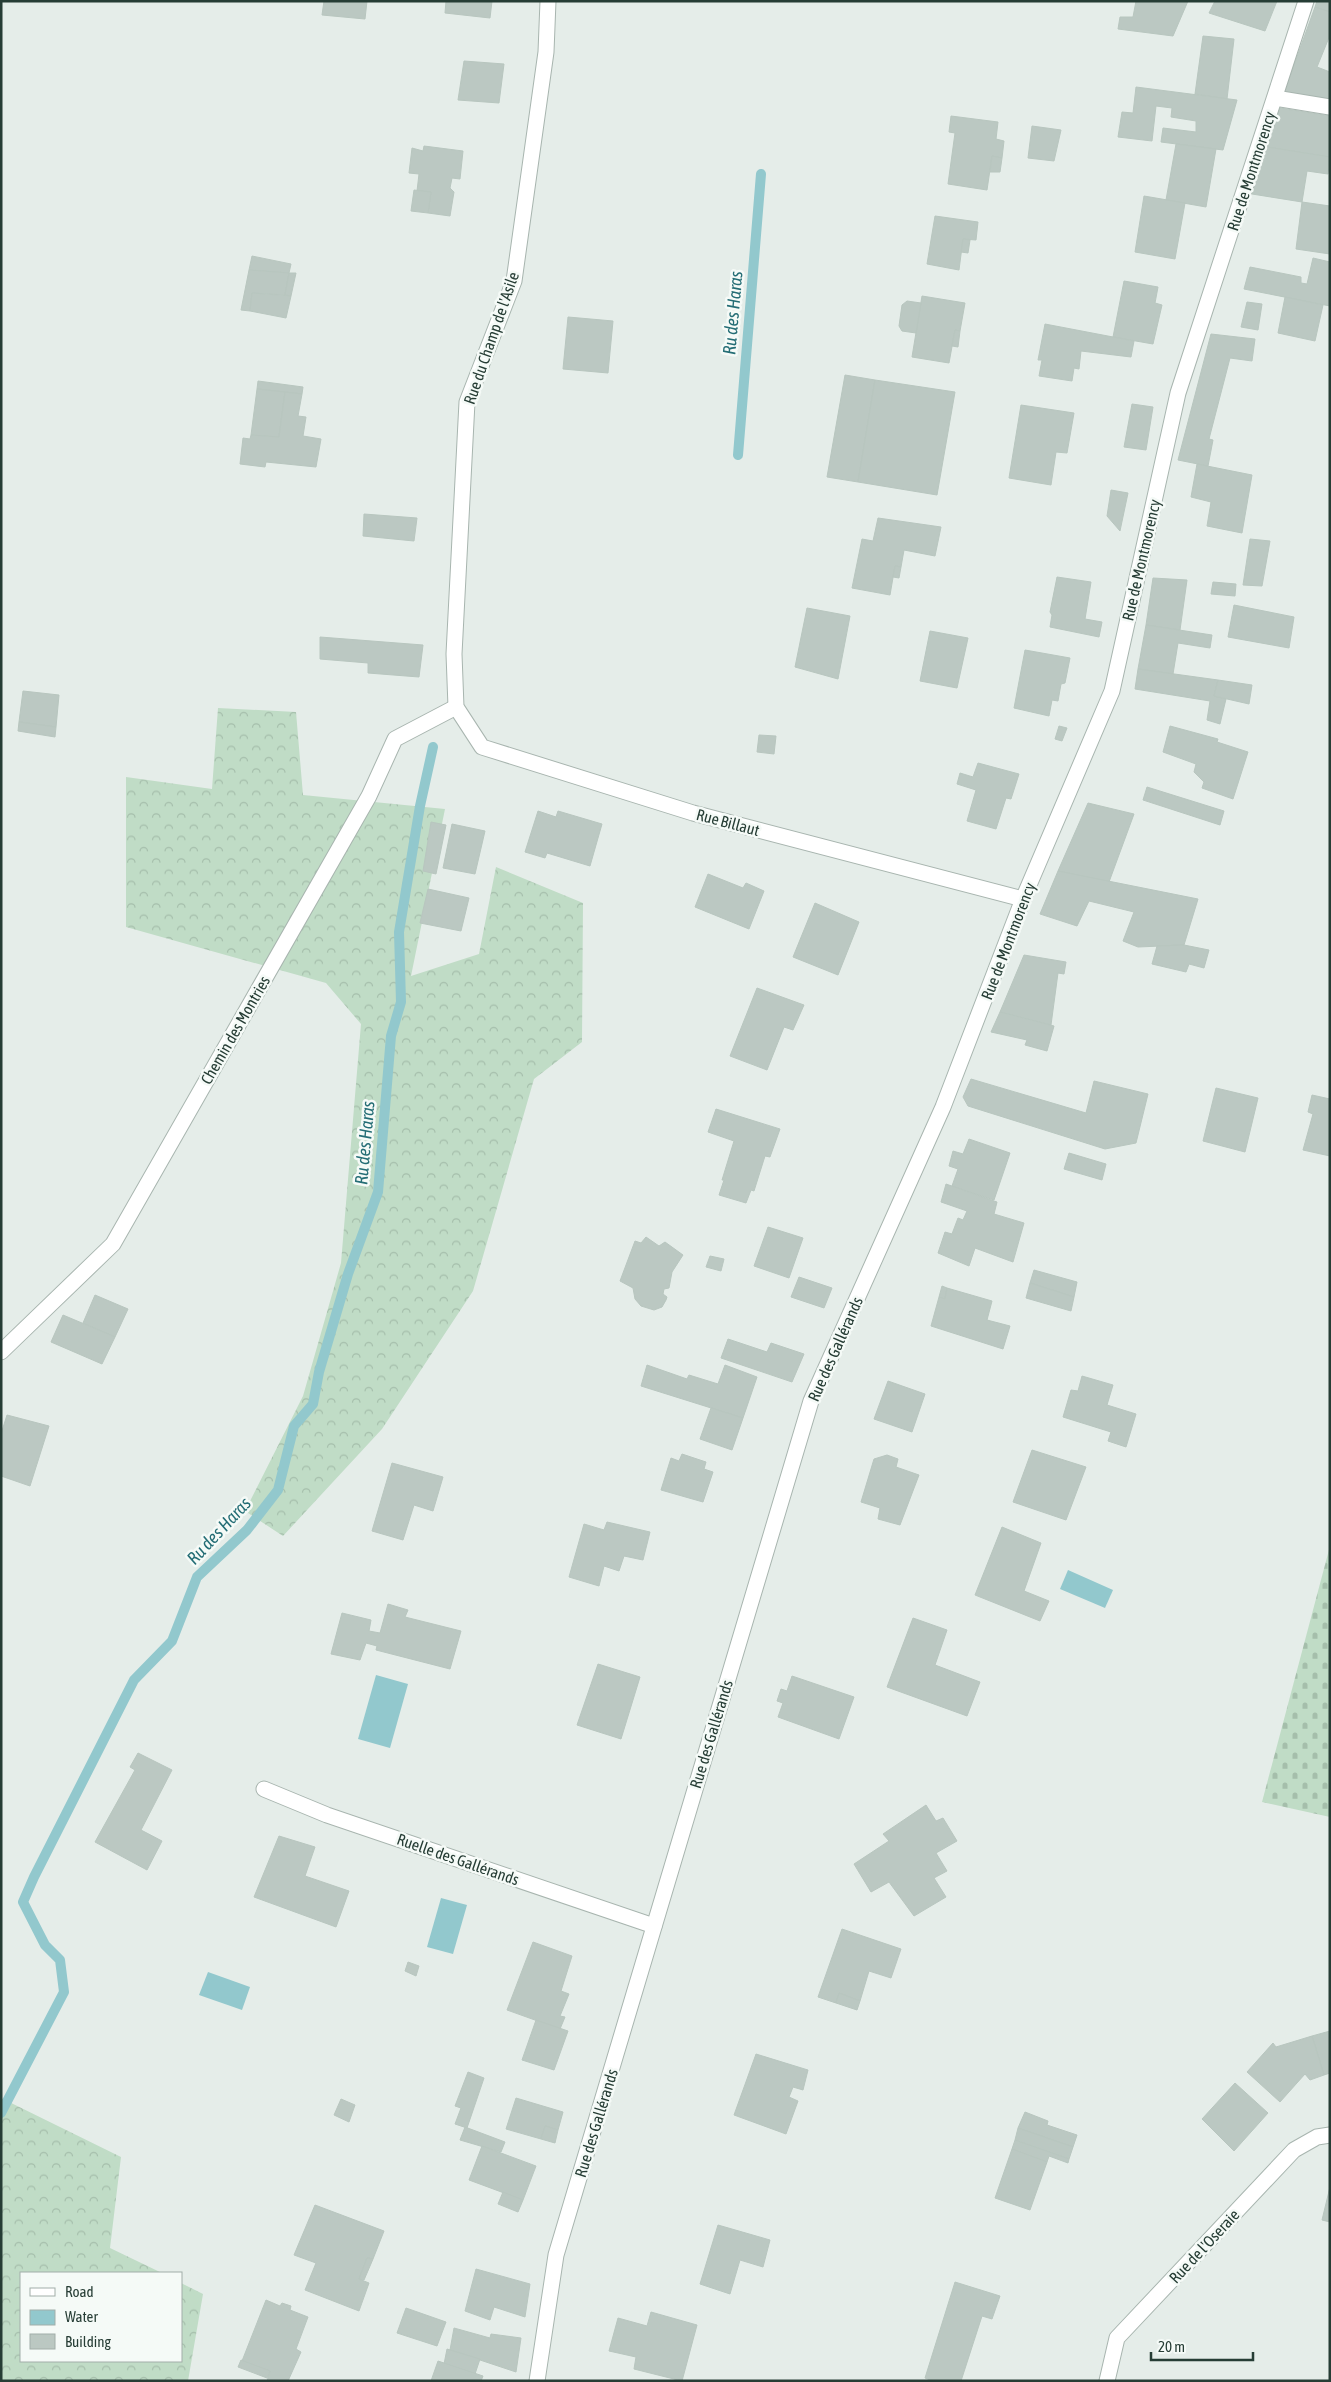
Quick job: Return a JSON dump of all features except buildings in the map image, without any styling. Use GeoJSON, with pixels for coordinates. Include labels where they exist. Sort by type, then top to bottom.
{"type":"FeatureCollection","features":[{"type":"Feature","properties":{"kind":"street","name":"Rue du Champ de l'Asile"},"geometry":{"type":"LineString","coordinates":[[456,707],[454,654],[467,402],[514,281],[546,52],[548,1]]}},
{"type":"Feature","properties":{"kind":"street","name":"Rue de Montmorency"},"geometry":{"type":"LineString","coordinates":[[943,1107],[1024,899],[1112,691],[1178,393],[1306,1]]}},
{"type":"Feature","properties":{"kind":"street"},"geometry":{"type":"LineString","coordinates":[[1275,98],[1330,107]]}},
{"type":"Feature","properties":{"kind":"street","name":"Rue Billaut"},"geometry":{"type":"LineString","coordinates":[[456,707],[482,746],[692,813],[1024,899]]}},
{"type":"Feature","properties":{"kind":"street","name":"Chemin des Montries"},"geometry":{"type":"LineString","coordinates":[[1,1352],[113,1244],[369,796],[395,739],[456,707]]}},
{"type":"Feature","properties":{"kind":"street","name":"Rue des Gallérands"},"geometry":{"type":"LineString","coordinates":[[537,2381],[556,2255],[811,1401],[943,1107]]}},
{"type":"Feature","properties":{"kind":"street","name":"Ruelle des Gallérands"},"geometry":{"type":"LineString","coordinates":[[264,1789],[327,1815],[654,1926]]}},
{"type":"Feature","properties":{"kind":"street","name":"Rue de l'Oseraie"},"geometry":{"type":"LineString","coordinates":[[1108,2381],[1117,2338],[1294,2150],[1317,2137],[1330,2135]]}},
{"type":"Feature","properties":{"kind":"green space"},"geometry":{"type":"Polygon","coordinates":[[[218,708],[296,712],[303,795],[445,809],[411,976],[479,954],[496,867],[583,903],[582,1042],[534,1079],[473,1291],[382,1429],[283,1536],[245,1511],[303,1396],[341,1263],[361,1024],[326,983],[126,927],[126,777],[212,789],[218,708]]]}},
{"type":"Feature","properties":{"kind":"green space"},"geometry":{"type":"Polygon","coordinates":[[[1330,1546],[1330,1817],[1262,1802],[1330,1546]]]}},
{"type":"Feature","properties":{"kind":"green space"},"geometry":{"type":"Polygon","coordinates":[[[1,2098],[121,2157],[110,2248],[160,2272],[20,2272],[20,2362],[182,2362],[182,2284],[203,2294],[188,2381],[1,2381],[1,2098]]]}},
{"type":"Feature","properties":{"kind":"water"},"geometry":{"type":"Polygon","coordinates":[[[1068,1570],[1113,1590],[1105,1608],[1060,1589],[1068,1570]]]}},
{"type":"Feature","properties":{"kind":"water"},"geometry":{"type":"Polygon","coordinates":[[[376,1675],[408,1684],[390,1748],[358,1739],[376,1675]]]}},
{"type":"Feature","properties":{"kind":"water"},"geometry":{"type":"Polygon","coordinates":[[[441,1898],[467,1905],[453,1954],[427,1947],[441,1898]]]}},
{"type":"Feature","properties":{"kind":"water"},"geometry":{"type":"Polygon","coordinates":[[[208,1972],[250,1987],[242,2010],[199,1995],[208,1972]]]}},
{"type":"Feature","properties":{"kind":"waterway","name":"Ru des Haras"},"geometry":{"type":"LineString","coordinates":[[738,455],[761,174]]}},
{"type":"Feature","properties":{"kind":"waterway","name":"Ru des Haras"},"geometry":{"type":"LineString","coordinates":[[1,2113],[64,1992],[60,1960],[45,1945],[23,1902],[34,1877],[134,1680],[172,1641],[197,1577],[247,1530],[278,1490],[294,1426],[313,1404],[319,1372],[348,1274],[378,1192],[391,1036],[401,1002],[399,932],[420,806],[433,747]]}}]}
